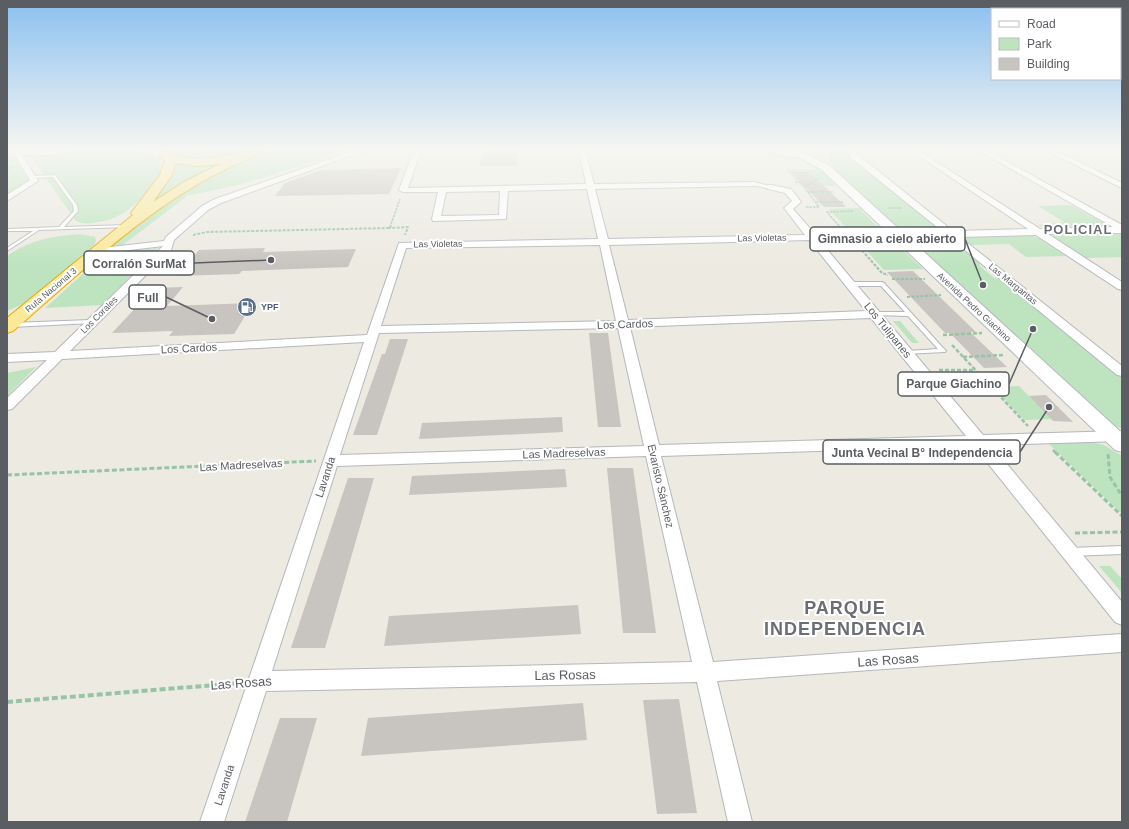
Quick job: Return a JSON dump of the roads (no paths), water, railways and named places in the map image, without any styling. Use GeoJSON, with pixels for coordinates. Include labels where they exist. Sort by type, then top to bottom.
{"type":"FeatureCollection","features":[{"type":"Feature","properties":{"kind":"highway","name":"Ruta Nacional 3"},"geometry":{"type":"LineString","coordinates":[[129,224],[156,189]]}},
{"type":"Feature","properties":{"kind":"highway","name":"Ruta Nacional 3"},"geometry":{"type":"LineString","coordinates":[[8,326],[129,224],[182,189]]}},
{"type":"Feature","properties":{"kind":"main road","name":"Avenida Pedro Giachino"},"geometry":{"type":"LineString","coordinates":[[850,189],[1114,438]]}},
{"type":"Feature","properties":{"kind":"street"},"geometry":{"type":"LineString","coordinates":[[7,199],[24,189]]}},
{"type":"Feature","properties":{"kind":"street","name":"Los Corales"},"geometry":{"type":"LineString","coordinates":[[7,406],[168,248],[169,238],[205,208],[218,201],[253,189]]}},
{"type":"Feature","properties":{"kind":"street"},"geometry":{"type":"LineString","coordinates":[[403,189],[403,190],[518,189]]}},
{"type":"Feature","properties":{"kind":"street"},"geometry":{"type":"LineString","coordinates":[[442,190],[436,219],[503,217],[504,189]]}},
{"type":"Feature","properties":{"kind":"street","name":"Evaristo Sánchez"},"geometry":{"type":"LineString","coordinates":[[591,189],[740,822]]}},
{"type":"Feature","properties":{"kind":"street","name":"Los Tulipanes"},"geometry":{"type":"LineString","coordinates":[[780,189],[788,191],[797,202],[788,208],[1122,616]]}},
{"type":"Feature","properties":{"kind":"street","name":"Las Margaritas"},"geometry":{"type":"LineString","coordinates":[[896,189],[1122,372]]}},
{"type":"Feature","properties":{"kind":"street"},"geometry":{"type":"LineString","coordinates":[[972,189],[1122,287]]}},
{"type":"Feature","properties":{"kind":"street"},"geometry":{"type":"LineString","coordinates":[[1050,189],[1122,229]]}},
{"type":"Feature","properties":{"kind":"street","name":"Las Violetas"},"geometry":{"type":"LineString","coordinates":[[402,245],[604,242],[1122,229]]}},
{"type":"Feature","properties":{"kind":"street"},"geometry":{"type":"LineString","coordinates":[[96,251],[168,243]]}},
{"type":"Feature","properties":{"kind":"street","name":"Lavanda"},"geometry":{"type":"LineString","coordinates":[[212,822],[402,245]]}},
{"type":"Feature","properties":{"kind":"street","name":"Los Cardos"},"geometry":{"type":"LineString","coordinates":[[7,358],[58,356],[372,334],[875,314]]}},
{"type":"Feature","properties":{"kind":"street","name":"Las Madreselvas"},"geometry":{"type":"LineString","coordinates":[[331,461],[1041,438],[1114,438]]}},
{"type":"Feature","properties":{"kind":"street","name":"Las Rosas"},"geometry":{"type":"LineString","coordinates":[[258,681],[705,672],[1122,643]]}},
{"type":"Feature","properties":{"kind":"lane"},"geometry":{"type":"LineString","coordinates":[[60,228],[76,211],[75,205],[63,189]]}},
{"type":"Feature","properties":{"kind":"lane"},"geometry":{"type":"LineString","coordinates":[[7,230],[129,224]]}},
{"type":"Feature","properties":{"kind":"lane"},"geometry":{"type":"LineString","coordinates":[[7,250],[38,229]]}},
{"type":"Feature","properties":{"kind":"lane"},"geometry":{"type":"LineString","coordinates":[[850,284],[882,284],[943,351],[906,352]]}},
{"type":"Feature","properties":{"kind":"lane"},"geometry":{"type":"LineString","coordinates":[[875,314],[909,314]]}},
{"type":"Feature","properties":{"kind":"lane"},"geometry":{"type":"LineString","coordinates":[[8,326],[91,322]]}},
{"type":"Feature","properties":{"kind":"lane"},"geometry":{"type":"LineString","coordinates":[[1070,552],[1122,550]]}},
{"type":"Feature","properties":{"kind":"place","name":"Corralón SurMat"},"geometry":{"type":"Point","coordinates":[271,260]}},
{"type":"Feature","properties":{"kind":"place","name":"Gimnasio a cielo abierto"},"geometry":{"type":"Point","coordinates":[983,285]}},
{"type":"Feature","properties":{"kind":"place","name":"YPF"},"geometry":{"type":"Point","coordinates":[247,307]}},
{"type":"Feature","properties":{"kind":"place","name":"Full"},"geometry":{"type":"Point","coordinates":[212,319]}},
{"type":"Feature","properties":{"kind":"place","name":"Parque Giachino"},"geometry":{"type":"Point","coordinates":[1033,329]}},
{"type":"Feature","properties":{"kind":"place","name":"Junta Vecinal B° Independencia"},"geometry":{"type":"Point","coordinates":[1049,407]}},
{"type":"Feature","properties":{"kind":"district","name":"POLICIAL"},"geometry":{"type":"Point","coordinates":[1078,229]}},
{"type":"Feature","properties":{"kind":"district","name":"PARQUE INDEPENDENCIA"},"geometry":{"type":"Point","coordinates":[845,618]}}]}
